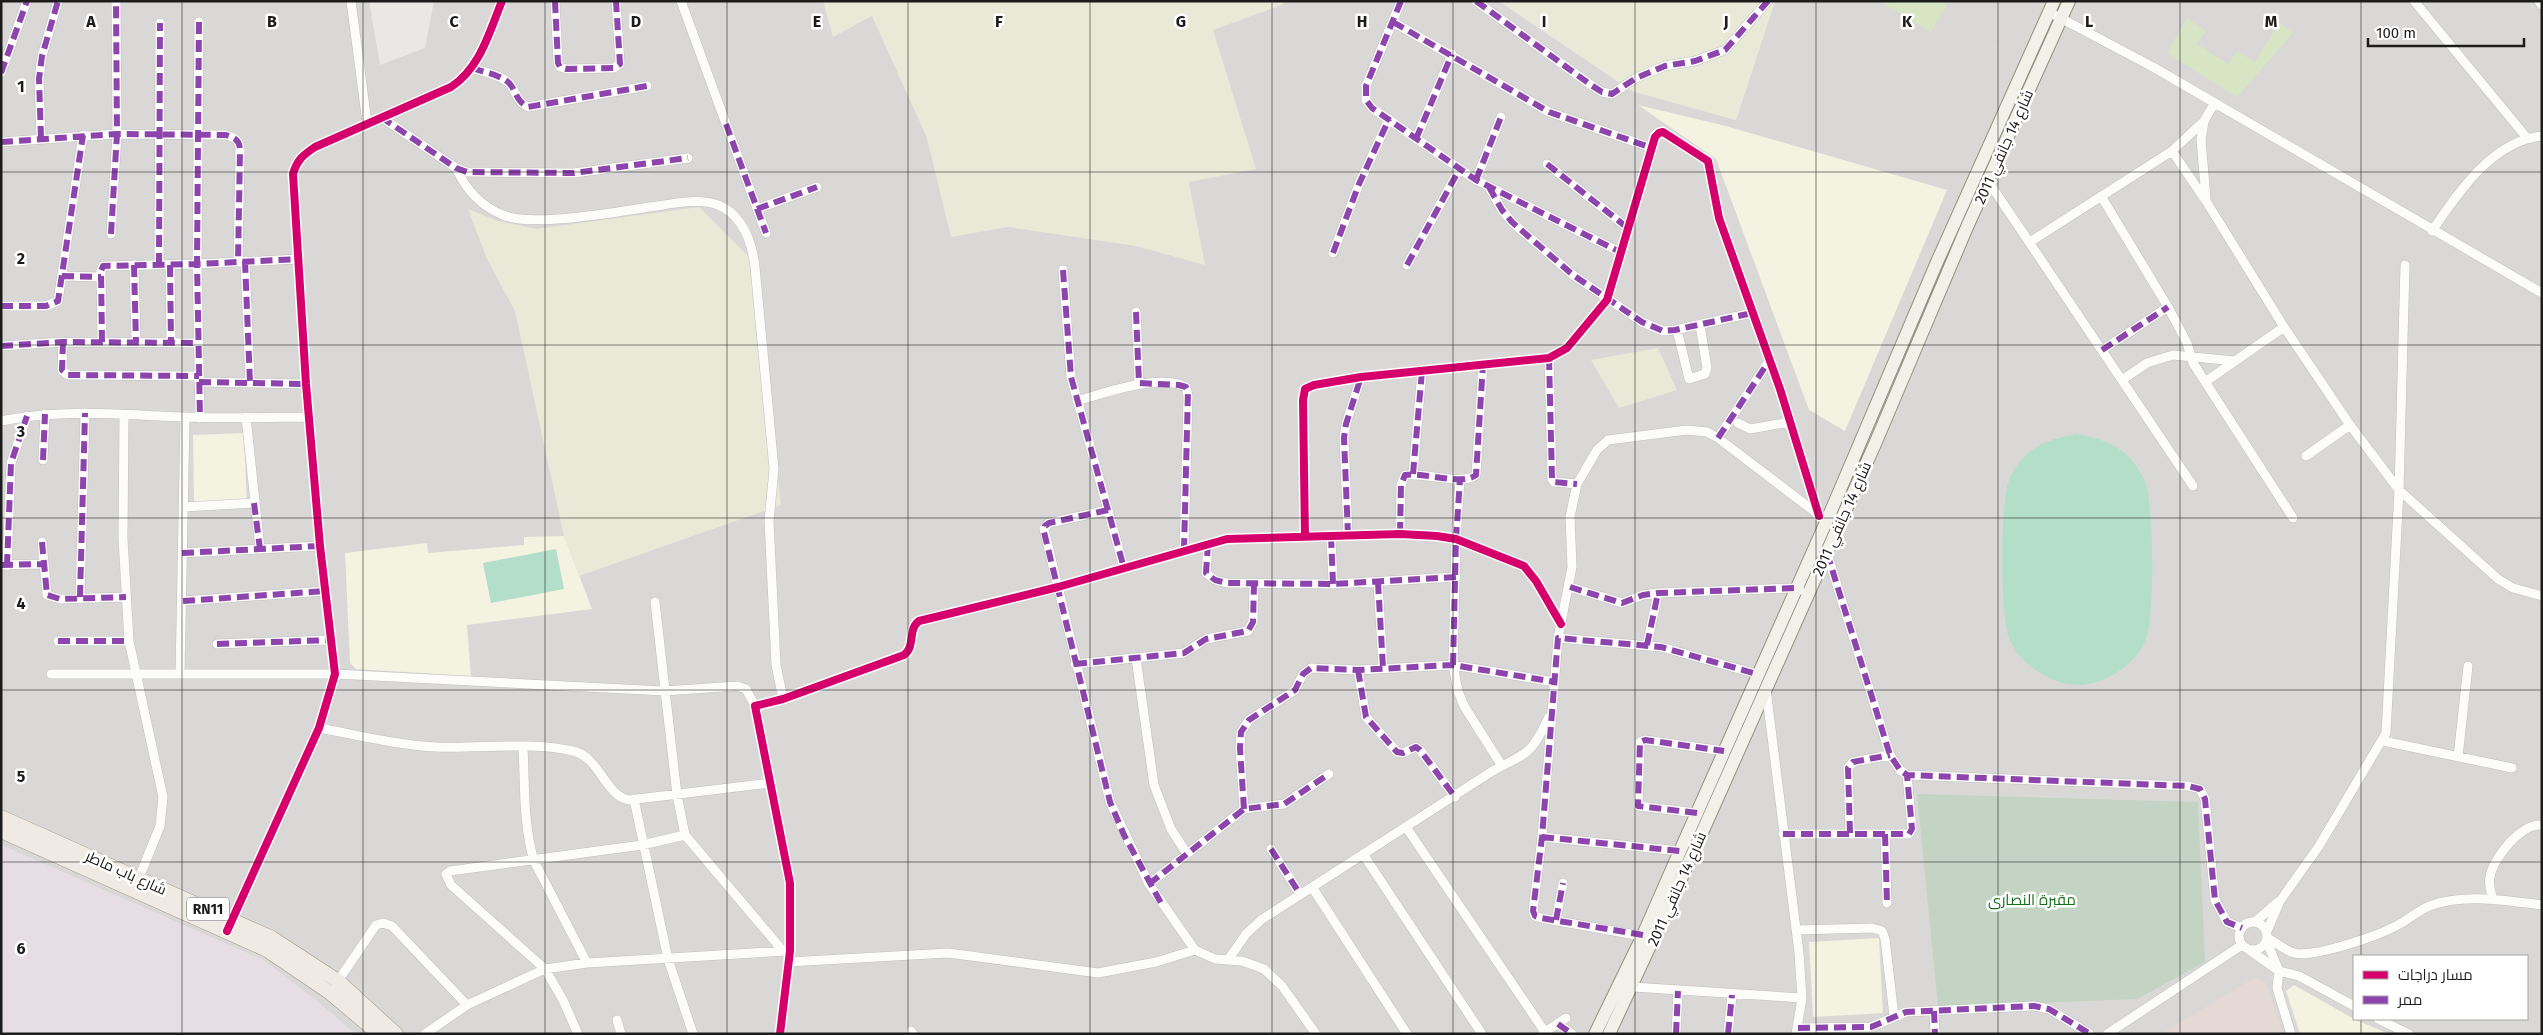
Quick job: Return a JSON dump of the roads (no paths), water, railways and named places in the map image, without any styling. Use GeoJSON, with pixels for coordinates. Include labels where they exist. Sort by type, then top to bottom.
{"type":"FeatureCollection","features":[{"type":"Feature","properties":{"kind":"main road","name":"شارع 14 جانفي 2011"},"geometry":{"type":"LineString","coordinates":[[1609,1034],[1633,987],[1680,852],[1795,588],[1828,522],[1988,181],[2069,1]]}},
{"type":"Feature","properties":{"kind":"main road","name":"شارع 14 جانفي 2011"},"geometry":{"type":"LineString","coordinates":[[1595,1034],[1649,937],[1827,553],[1828,522],[1937,262],[2051,7]]}},
{"type":"Feature","properties":{"kind":"main road","name":"شارع باب ماطر"},"geometry":{"type":"LineString","coordinates":[[1,817],[136,884]]}},
{"type":"Feature","properties":{"kind":"main road","name":"شارع باب ماطر"},"geometry":{"type":"LineString","coordinates":[[1,831],[136,884],[230,925],[267,950],[334,987],[396,1034]]}},
{"type":"Feature","properties":{"kind":"main road","name":"شارع باب ماطر"},"geometry":{"type":"LineString","coordinates":[[334,987],[379,1034]]}},
{"type":"Feature","properties":{"kind":"street"},"geometry":{"type":"LineString","coordinates":[[1,73],[27,1]]}},
{"type":"Feature","properties":{"kind":"street"},"geometry":{"type":"LineString","coordinates":[[42,138],[39,79],[42,56],[58,1]]}},
{"type":"Feature","properties":{"kind":"street"},"geometry":{"type":"LineString","coordinates":[[111,234],[116,134],[116,1]]}},
{"type":"Feature","properties":{"kind":"street"},"geometry":{"type":"LineString","coordinates":[[351,1],[367,123]]}},
{"type":"Feature","properties":{"kind":"street"},"geometry":{"type":"LineString","coordinates":[[230,925],[319,728],[335,674],[320,546],[306,384],[300,258],[293,174],[298,159],[315,147],[451,87],[467,75],[472,68],[502,1]]}},
{"type":"Feature","properties":{"kind":"street"},"geometry":{"type":"LineString","coordinates":[[554,1],[558,63],[560,67],[567,69],[614,68],[620,64],[616,1]]}},
{"type":"Feature","properties":{"kind":"street"},"geometry":{"type":"LineString","coordinates":[[681,1],[766,233]]}},
{"type":"Feature","properties":{"kind":"street"},"geometry":{"type":"LineString","coordinates":[[1401,1],[1364,93],[1366,100],[1372,108],[1476,180],[1622,253]]}},
{"type":"Feature","properties":{"kind":"street"},"geometry":{"type":"LineString","coordinates":[[1476,1],[1591,85],[1602,92],[1612,94],[1636,78],[1665,66],[1695,61],[1725,50],[1768,1]]}},
{"type":"Feature","properties":{"kind":"street"},"geometry":{"type":"LineString","coordinates":[[2414,1],[2527,138]]}},
{"type":"Feature","properties":{"kind":"street"},"geometry":{"type":"LineString","coordinates":[[2051,7],[2062,19],[2153,68],[2542,293]]}},
{"type":"Feature","properties":{"kind":"street"},"geometry":{"type":"LineString","coordinates":[[199,22],[198,343],[200,418]]}},
{"type":"Feature","properties":{"kind":"street"},"geometry":{"type":"LineString","coordinates":[[1393,22],[1452,54],[1549,112],[1652,148]]}},
{"type":"Feature","properties":{"kind":"street"},"geometry":{"type":"LineString","coordinates":[[159,265],[160,23]]}},
{"type":"Feature","properties":{"kind":"street"},"geometry":{"type":"LineString","coordinates":[[1416,139],[1452,54]]}},
{"type":"Feature","properties":{"kind":"street"},"geometry":{"type":"LineString","coordinates":[[472,68],[503,79],[510,84],[519,101],[528,106],[647,86]]}},
{"type":"Feature","properties":{"kind":"street"},"geometry":{"type":"LineString","coordinates":[[2030,242],[2172,151],[2204,121],[2214,104]]}},
{"type":"Feature","properties":{"kind":"street"},"geometry":{"type":"LineString","coordinates":[[380,117],[456,168],[467,172],[574,173],[688,158]]}},
{"type":"Feature","properties":{"kind":"street"},"geometry":{"type":"LineString","coordinates":[[1476,180],[1500,117]]}},
{"type":"Feature","properties":{"kind":"street"},"geometry":{"type":"LineString","coordinates":[[1334,253],[1360,184],[1389,119]]}},
{"type":"Feature","properties":{"kind":"street"},"geometry":{"type":"LineString","coordinates":[[2204,121],[2201,140],[2202,174],[2206,201]]}},
{"type":"Feature","properties":{"kind":"street"},"geometry":{"type":"LineString","coordinates":[[1305,536],[1304,393],[1308,386],[1361,377],[1550,358],[1568,348],[1608,300],[1655,137],[1663,132],[1708,161],[1719,218],[1790,422],[1828,522]]}},
{"type":"Feature","properties":{"kind":"street"},"geometry":{"type":"LineString","coordinates":[[1,142],[116,134],[160,136],[226,135],[235,138],[239,142],[241,261],[250,383]]}},
{"type":"Feature","properties":{"kind":"street"},"geometry":{"type":"LineString","coordinates":[[1,306],[52,305],[58,298],[83,135]]}},
{"type":"Feature","properties":{"kind":"street"},"geometry":{"type":"LineString","coordinates":[[2432,231],[2475,173],[2495,157],[2527,138],[2542,136]]}},
{"type":"Feature","properties":{"kind":"street"},"geometry":{"type":"LineString","coordinates":[[2172,151],[2206,201],[2284,327],[2350,424],[2399,490],[2498,579],[2513,588],[2542,596]]}},
{"type":"Feature","properties":{"kind":"street"},"geometry":{"type":"LineString","coordinates":[[1546,164],[1629,229]]}},
{"type":"Feature","properties":{"kind":"street"},"geometry":{"type":"LineString","coordinates":[[456,168],[472,194],[495,212],[510,218],[571,218],[693,202],[717,204],[725,209],[744,229],[753,249],[756,267],[774,469],[769,521],[776,666],[783,699]]}},
{"type":"Feature","properties":{"kind":"street"},"geometry":{"type":"LineString","coordinates":[[1407,265],[1459,170]]}},
{"type":"Feature","properties":{"kind":"street"},"geometry":{"type":"LineString","coordinates":[[1988,181],[2193,486]]}},
{"type":"Feature","properties":{"kind":"street"},"geometry":{"type":"LineString","coordinates":[[757,209],[816,187]]}},
{"type":"Feature","properties":{"kind":"street"},"geometry":{"type":"LineString","coordinates":[[1490,187],[1502,210],[1512,222],[1573,275],[1608,300],[1653,327],[1663,331],[1677,330],[1752,313]]}},
{"type":"Feature","properties":{"kind":"street"},"geometry":{"type":"LineString","coordinates":[[2101,196],[2188,343],[2189,356],[2293,518]]}},
{"type":"Feature","properties":{"kind":"street"},"geometry":{"type":"LineString","coordinates":[[102,342],[101,277],[103,266],[198,264],[300,258]]}},
{"type":"Feature","properties":{"kind":"street"},"geometry":{"type":"LineString","coordinates":[[134,265],[136,342]]}},
{"type":"Feature","properties":{"kind":"street"},"geometry":{"type":"LineString","coordinates":[[170,265],[170,342]]}},
{"type":"Feature","properties":{"kind":"street"},"geometry":{"type":"LineString","coordinates":[[2255,922],[2280,901],[2319,846],[2383,741],[2388,721],[2399,490],[2405,265]]}},
{"type":"Feature","properties":{"kind":"street"},"geometry":{"type":"LineString","coordinates":[[1062,270],[1070,366],[1077,401],[1124,568]]}},
{"type":"Feature","properties":{"kind":"street"},"geometry":{"type":"LineString","coordinates":[[62,276],[101,277]]}},
{"type":"Feature","properties":{"kind":"street"},"geometry":{"type":"LineString","coordinates":[[2102,350],[2168,307]]}},
{"type":"Feature","properties":{"kind":"street"},"geometry":{"type":"LineString","coordinates":[[1136,312],[1139,383]]}},
{"type":"Feature","properties":{"kind":"street"},"geometry":{"type":"LineString","coordinates":[[1677,330],[1689,379],[1705,374],[1707,368],[1700,324]]}},
{"type":"Feature","properties":{"kind":"street"},"geometry":{"type":"LineString","coordinates":[[2205,382],[2284,327]]}},
{"type":"Feature","properties":{"kind":"street"},"geometry":{"type":"LineString","coordinates":[[63,342],[61,364],[62,370],[68,375],[306,384]]}},
{"type":"Feature","properties":{"kind":"street"},"geometry":{"type":"LineString","coordinates":[[1,346],[63,342],[198,343]]}},
{"type":"Feature","properties":{"kind":"street"},"geometry":{"type":"LineString","coordinates":[[2122,380],[2147,363],[2161,357],[2173,355],[2235,361]]}},
{"type":"Feature","properties":{"kind":"street"},"geometry":{"type":"LineString","coordinates":[[1550,358],[1552,479],[1558,484],[1577,484]]}},
{"type":"Feature","properties":{"kind":"street"},"geometry":{"type":"LineString","coordinates":[[1718,438],[1769,361]]}},
{"type":"Feature","properties":{"kind":"street"},"geometry":{"type":"LineString","coordinates":[[1400,534],[1402,479],[1405,475],[1413,474],[1460,479],[1473,478],[1478,471],[1483,364]]}},
{"type":"Feature","properties":{"kind":"street"},"geometry":{"type":"LineString","coordinates":[[1413,474],[1422,371]]}},
{"type":"Feature","properties":{"kind":"street"},"geometry":{"type":"LineString","coordinates":[[1348,535],[1344,438],[1346,424],[1361,377]]}},
{"type":"Feature","properties":{"kind":"street"},"geometry":{"type":"LineString","coordinates":[[1077,401],[1139,383],[1186,387],[1188,391],[1184,550]]}},
{"type":"Feature","properties":{"kind":"street"},"geometry":{"type":"LineString","coordinates":[[1,421],[45,414],[85,413],[185,418],[310,417]]}},
{"type":"Feature","properties":{"kind":"street"},"geometry":{"type":"LineString","coordinates":[[80,597],[85,413]]}},
{"type":"Feature","properties":{"kind":"street"},"geometry":{"type":"LineString","coordinates":[[43,460],[45,414]]}},
{"type":"Feature","properties":{"kind":"street"},"geometry":{"type":"LineString","coordinates":[[124,415],[123,539],[129,641],[164,797],[160,826],[136,884]]}},
{"type":"Feature","properties":{"kind":"street"},"geometry":{"type":"LineString","coordinates":[[27,416],[10,463],[4,565],[44,564]]}},
{"type":"Feature","properties":{"kind":"street"},"geometry":{"type":"LineString","coordinates":[[246,417],[260,549]]}},
{"type":"Feature","properties":{"kind":"street"},"geometry":{"type":"LineString","coordinates":[[180,674],[183,601],[182,553],[185,418]]}},
{"type":"Feature","properties":{"kind":"street"},"geometry":{"type":"LineString","coordinates":[[1738,423],[1750,429],[1790,422]]}},
{"type":"Feature","properties":{"kind":"street"},"geometry":{"type":"LineString","coordinates":[[2306,456],[2350,424]]}},
{"type":"Feature","properties":{"kind":"street"},"geometry":{"type":"LineString","coordinates":[[1649,937],[1535,916],[1533,912],[1542,838],[1558,638],[1570,586],[1572,567],[1570,517],[1577,484],[1597,450],[1608,440],[1687,430],[1707,432],[1718,438],[1828,522]]}},
{"type":"Feature","properties":{"kind":"street"},"geometry":{"type":"LineString","coordinates":[[1460,479],[1456,539],[1453,665],[1458,691],[1464,706],[1502,766]]}},
{"type":"Feature","properties":{"kind":"street"},"geometry":{"type":"LineString","coordinates":[[184,507],[254,503]]}},
{"type":"Feature","properties":{"kind":"street"},"geometry":{"type":"LineString","coordinates":[[1108,510],[1049,523],[1045,526],[1075,664],[1110,802],[1149,884],[1195,950],[1215,959],[1252,963],[1273,976],[1316,1034]]}},
{"type":"Feature","properties":{"kind":"street"},"geometry":{"type":"LineString","coordinates":[[755,706],[783,699],[904,655],[911,646],[912,629],[919,621],[1058,587],[1227,539],[1400,534],[1456,539],[1524,566],[1536,580],[1561,624]]}},
{"type":"Feature","properties":{"kind":"street"},"geometry":{"type":"LineString","coordinates":[[1331,536],[1333,584]]}},
{"type":"Feature","properties":{"kind":"street"},"geometry":{"type":"LineString","coordinates":[[42,542],[47,595],[60,599],[126,597]]}},
{"type":"Feature","properties":{"kind":"street"},"geometry":{"type":"LineString","coordinates":[[1208,544],[1205,568],[1209,577],[1227,583],[1333,584],[1456,577]]}},
{"type":"Feature","properties":{"kind":"street"},"geometry":{"type":"LineString","coordinates":[[182,553],[320,546]]}},
{"type":"Feature","properties":{"kind":"street"},"geometry":{"type":"LineString","coordinates":[[1827,553],[1890,755],[1900,770],[1907,775],[2188,786],[2200,789],[2205,798],[2215,900],[2227,922],[2242,928]]}},
{"type":"Feature","properties":{"kind":"street"},"geometry":{"type":"LineString","coordinates":[[1378,582],[1383,668]]}},
{"type":"Feature","properties":{"kind":"street"},"geometry":{"type":"LineString","coordinates":[[1075,664],[1184,653],[1206,639],[1248,631],[1253,622],[1254,584]]}},
{"type":"Feature","properties":{"kind":"street"},"geometry":{"type":"LineString","coordinates":[[1570,586],[1622,603],[1643,595],[1658,593],[1795,588],[1808,594]]}},
{"type":"Feature","properties":{"kind":"street"},"geometry":{"type":"LineString","coordinates":[[183,601],[325,591]]}},
{"type":"Feature","properties":{"kind":"street"},"geometry":{"type":"LineString","coordinates":[[1647,645],[1658,593]]}},
{"type":"Feature","properties":{"kind":"street"},"geometry":{"type":"LineString","coordinates":[[655,602],[677,795],[685,835],[786,951]]}},
{"type":"Feature","properties":{"kind":"street"},"geometry":{"type":"LineString","coordinates":[[1558,638],[1647,645],[1689,653],[1757,674]]}},
{"type":"Feature","properties":{"kind":"street"},"geometry":{"type":"LineString","coordinates":[[217,644],[330,640]]}},
{"type":"Feature","properties":{"kind":"street"},"geometry":{"type":"LineString","coordinates":[[58,641],[129,641]]}},
{"type":"Feature","properties":{"kind":"street"},"geometry":{"type":"LineString","coordinates":[[1136,658],[1154,785],[1168,822],[1187,854]]}},
{"type":"Feature","properties":{"kind":"street"},"geometry":{"type":"LineString","coordinates":[[1244,809],[1240,748],[1244,726],[1249,720],[1295,690],[1306,670],[1318,668],[1358,670],[1453,665],[1555,682]]}},
{"type":"Feature","properties":{"kind":"street"},"geometry":{"type":"LineString","coordinates":[[2458,757],[2468,666]]}},
{"type":"Feature","properties":{"kind":"street"},"geometry":{"type":"LineString","coordinates":[[1358,670],[1362,707],[1368,722],[1397,752],[1403,753],[1416,747],[1420,750],[1455,797]]}},
{"type":"Feature","properties":{"kind":"street"},"geometry":{"type":"LineString","coordinates":[[51,674],[335,674],[664,691],[737,686],[746,690],[755,706],[790,883],[786,951],[788,962],[780,1034]]}},
{"type":"Feature","properties":{"kind":"street"},"geometry":{"type":"LineString","coordinates":[[1766,686],[1783,834],[1797,930],[1802,998],[1797,1031],[1871,1030],[1894,1016],[1906,1012],[2041,1007],[2057,1013],[2090,1034]]}},
{"type":"Feature","properties":{"kind":"street"},"geometry":{"type":"LineString","coordinates":[[1228,960],[1253,926],[1300,894],[1502,766],[1517,760],[1533,747],[1552,711]]}},
{"type":"Feature","properties":{"kind":"street"},"geometry":{"type":"LineString","coordinates":[[319,728],[433,747],[523,747],[576,752],[592,762],[622,799],[677,795],[770,783]]}},
{"type":"Feature","properties":{"kind":"street"},"geometry":{"type":"LineString","coordinates":[[1698,813],[1638,806],[1640,742],[1645,740],[1724,752]]}},
{"type":"Feature","properties":{"kind":"street"},"geometry":{"type":"LineString","coordinates":[[2383,741],[2512,768]]}},
{"type":"Feature","properties":{"kind":"street"},"geometry":{"type":"LineString","coordinates":[[523,747],[527,828],[534,861],[587,963]]}},
{"type":"Feature","properties":{"kind":"street"},"geometry":{"type":"LineString","coordinates":[[1850,833],[1848,768],[1853,762],[1890,755]]}},
{"type":"Feature","properties":{"kind":"street"},"geometry":{"type":"LineString","coordinates":[[1149,884],[1244,809],[1284,804],[1329,774]]}},
{"type":"Feature","properties":{"kind":"street"},"geometry":{"type":"LineString","coordinates":[[1783,834],[1909,834],[1912,831],[1907,775]]}},
{"type":"Feature","properties":{"kind":"street"},"geometry":{"type":"LineString","coordinates":[[634,799],[642,845],[668,959],[693,1034]]}},
{"type":"Feature","properties":{"kind":"street"},"geometry":{"type":"LineString","coordinates":[[2493,900],[2490,878],[2505,848],[2528,827],[2542,825]]}},
{"type":"Feature","properties":{"kind":"street"},"geometry":{"type":"LineString","coordinates":[[1406,827],[1543,1033],[1562,1021],[1572,1034]]}},
{"type":"Feature","properties":{"kind":"street"},"geometry":{"type":"LineString","coordinates":[[1885,834],[1887,903]]}},
{"type":"Feature","properties":{"kind":"street"},"geometry":{"type":"LineString","coordinates":[[578,1034],[564,1000],[545,969],[451,885],[446,877],[450,871],[642,845],[685,835]]}},
{"type":"Feature","properties":{"kind":"street"},"geometry":{"type":"LineString","coordinates":[[1542,838],[1680,852]]}},
{"type":"Feature","properties":{"kind":"street"},"geometry":{"type":"LineString","coordinates":[[1271,849],[1300,894]]}},
{"type":"Feature","properties":{"kind":"street"},"geometry":{"type":"LineString","coordinates":[[1363,854],[1482,1034]]}},
{"type":"Feature","properties":{"kind":"street"},"geometry":{"type":"LineString","coordinates":[[1556,920],[1563,883]]}},
{"type":"Feature","properties":{"kind":"street"},"geometry":{"type":"LineString","coordinates":[[1312,887],[1407,1034]]}},
{"type":"Feature","properties":{"kind":"street"},"geometry":{"type":"LineString","coordinates":[[2267,937],[2294,953],[2310,954],[2372,937],[2431,906],[2453,900],[2493,900],[2542,905]]}},
{"type":"Feature","properties":{"kind":"street"},"geometry":{"type":"LineString","coordinates":[[2106,1034],[2245,947],[2257,950],[2267,937],[2280,901]]}},
{"type":"Feature","properties":{"kind":"street"},"geometry":{"type":"LineString","coordinates":[[2292,1034],[2277,988],[2278,970],[2267,937],[2262,925],[2255,922],[2248,923],[2242,928],[2239,938],[2245,947],[2278,970],[2299,976],[2353,1005]]}},
{"type":"Feature","properties":{"kind":"street"},"geometry":{"type":"LineString","coordinates":[[334,987],[376,925],[384,923],[392,926],[467,1005]]}},
{"type":"Feature","properties":{"kind":"street"},"geometry":{"type":"LineString","coordinates":[[1797,930],[1872,928],[1882,930],[1885,939],[1894,1016]]}},
{"type":"Feature","properties":{"kind":"street"},"geometry":{"type":"LineString","coordinates":[[788,962],[948,953],[1098,973],[1156,962],[1195,950]]}},
{"type":"Feature","properties":{"kind":"street"},"geometry":{"type":"LineString","coordinates":[[425,1034],[467,1005],[545,969],[587,963],[786,951]]}},
{"type":"Feature","properties":{"kind":"street"},"geometry":{"type":"LineString","coordinates":[[1633,987],[1732,995],[1802,998]]}},
{"type":"Feature","properties":{"kind":"street"},"geometry":{"type":"LineString","coordinates":[[1676,1034],[1678,991]]}},
{"type":"Feature","properties":{"kind":"street"},"geometry":{"type":"LineString","coordinates":[[1728,1034],[1732,995]]}},
{"type":"Feature","properties":{"kind":"street"},"geometry":{"type":"LineString","coordinates":[[1934,1011],[1935,1034]]}},
{"type":"Feature","properties":{"kind":"street"},"geometry":{"type":"LineString","coordinates":[[616,1020],[621,1034]]}},
{"type":"Feature","properties":{"kind":"street"},"geometry":{"type":"LineString","coordinates":[[2380,1020],[2409,1034]]}},
{"type":"Feature","properties":{"kind":"park label","name":"مقبرة النصارى"},"geometry":{"type":"Point","coordinates":[2032,900]}}]}
